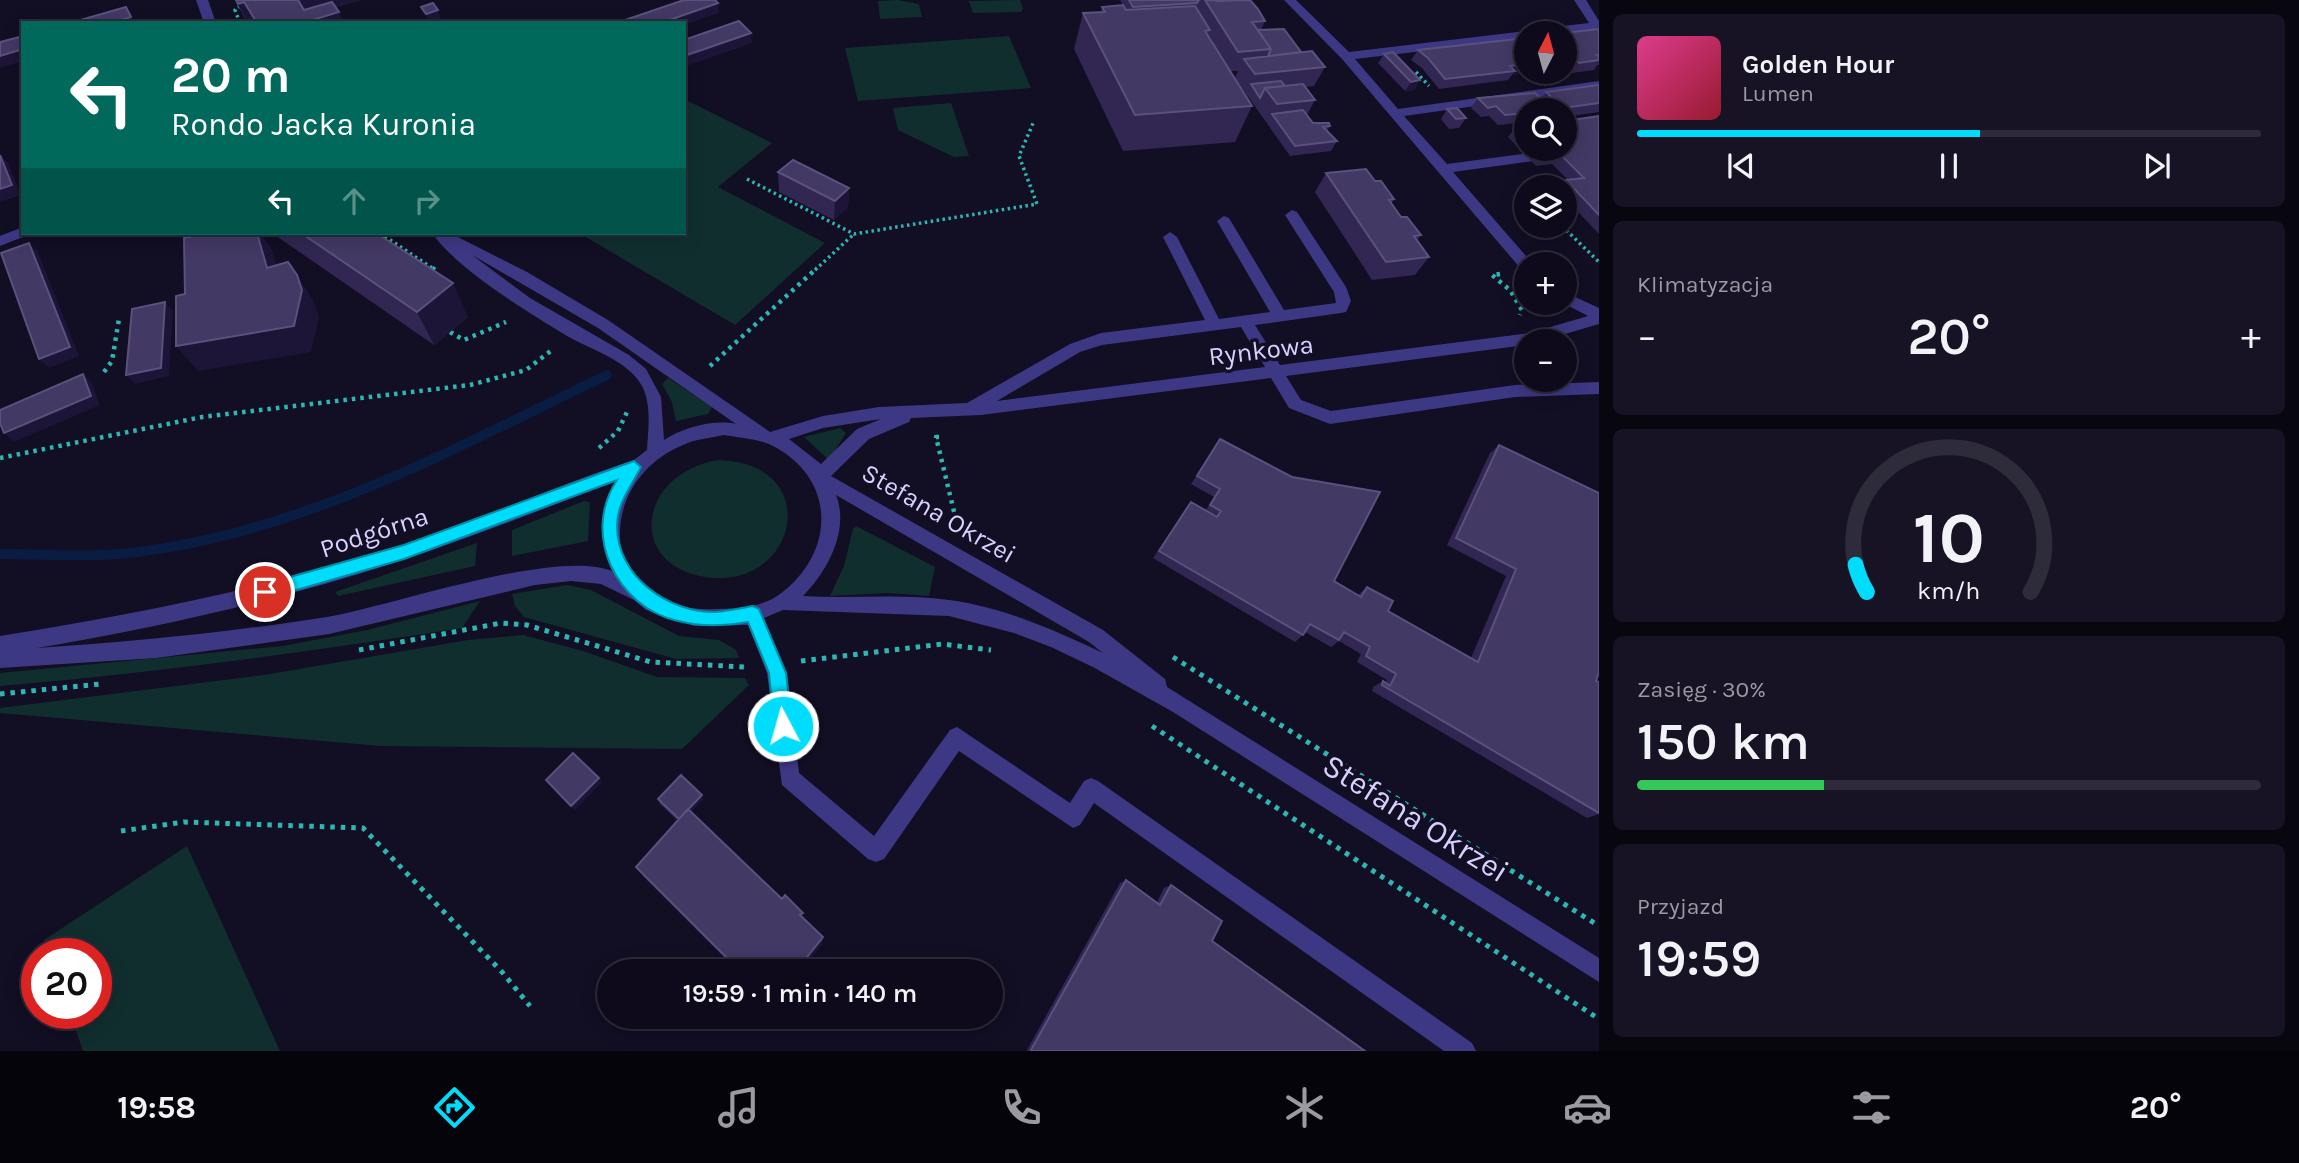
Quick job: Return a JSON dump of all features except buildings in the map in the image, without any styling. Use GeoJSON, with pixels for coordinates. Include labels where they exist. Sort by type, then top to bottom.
{"type":"FeatureCollection","features":[{"type":"Feature","properties":{"kind":"street"},"geometry":{"type":"LineString","coordinates":[[1290,0],[1346,56],[1515,252]]}},
{"type":"Feature","properties":{"kind":"street"},"geometry":{"type":"LineString","coordinates":[[1577,28],[1596,26],[1580,0]]}},
{"type":"Feature","properties":{"kind":"street"},"geometry":{"type":"LineString","coordinates":[[206,1],[210,21]]}},
{"type":"Feature","properties":{"kind":"street"},"geometry":{"type":"LineString","coordinates":[[1346,56],[1514,35]]}},
{"type":"Feature","properties":{"kind":"street"},"geometry":{"type":"LineString","coordinates":[[1396,113],[1599,85]]}},
{"type":"Feature","properties":{"kind":"street"},"geometry":{"type":"LineString","coordinates":[[1443,169],[1599,148]]}},
{"type":"Feature","properties":{"kind":"street"},"geometry":{"type":"LineString","coordinates":[[970,409],[1075,348],[1101,339],[1341,308],[1344,302],[1341,291],[1292,215]]}},
{"type":"Feature","properties":{"kind":"street"},"geometry":{"type":"LineString","coordinates":[[1224,221],[1280,317]]}},
{"type":"Feature","properties":{"kind":"street"},"geometry":{"type":"LineString","coordinates":[[0,241],[21,233]]}},
{"type":"Feature","properties":{"kind":"street"},"geometry":{"type":"LineString","coordinates":[[442,235],[462,255],[575,333],[630,364],[649,384],[656,423],[654,450]]}},
{"type":"Feature","properties":{"kind":"street"},"geometry":{"type":"LineString","coordinates":[[0,659],[156,649],[329,625],[535,577],[571,573],[603,576],[668,610],[695,618],[734,618],[753,614],[782,602],[813,576],[830,544],[832,509],[821,477],[800,454],[766,435],[517,270],[444,235]]}},
{"type":"Feature","properties":{"kind":"street"},"geometry":{"type":"LineString","coordinates":[[1170,237],[1214,324]]}},
{"type":"Feature","properties":{"kind":"street","name":"Rynkowa"},"geometry":{"type":"LineString","coordinates":[[1577,304],[1599,317]]}},
{"type":"Feature","properties":{"kind":"street","name":"Rynkowa"},"geometry":{"type":"LineString","coordinates":[[1569,329],[1599,317]]}},
{"type":"Feature","properties":{"kind":"street"},"geometry":{"type":"LineString","coordinates":[[1245,321],[1295,404],[1330,418],[1514,391]]}},
{"type":"Feature","properties":{"kind":"street","name":"Rynkowa"},"geometry":{"type":"LineString","coordinates":[[766,435],[823,422],[926,409],[970,409],[1514,342]]}},
{"type":"Feature","properties":{"kind":"street"},"geometry":{"type":"LineString","coordinates":[[1577,384],[1599,388]]}},
{"type":"Feature","properties":{"kind":"street","name":"Rynkowa"},"geometry":{"type":"LineString","coordinates":[[821,477],[863,435],[882,424],[926,409]]}},
{"type":"Feature","properties":{"kind":"street"},"geometry":{"type":"LineString","coordinates":[[645,597],[621,571],[610,541],[611,510],[624,480],[634,467],[654,450],[679,437],[724,428],[766,435]]}},
{"type":"Feature","properties":{"kind":"street","name":"Podgórna"},"geometry":{"type":"LineString","coordinates":[[0,645],[107,628],[310,580],[404,552],[634,467]]}},
{"type":"Feature","properties":{"kind":"street","name":"Stefana Okrzei"},"geometry":{"type":"LineString","coordinates":[[821,477],[1096,636],[1199,718]]}},
{"type":"Feature","properties":{"kind":"street","name":"Stefana Okrzei"},"geometry":{"type":"LineString","coordinates":[[782,602],[969,612],[1013,624],[1090,657],[1199,718],[1599,971]]}},
{"type":"Feature","properties":{"kind":"street"},"geometry":{"type":"LineString","coordinates":[[753,614],[778,673],[789,778],[876,851],[957,737],[1073,818],[1091,788],[1464,1051]]}},
{"type":"Feature","properties":{"kind":"path"},"geometry":{"type":"LineString","coordinates":[[239,21],[235,10],[248,0]]}},
{"type":"Feature","properties":{"kind":"path"},"geometry":{"type":"LineString","coordinates":[[709,367],[854,234],[1037,204],[1019,156],[1034,121]]}},
{"type":"Feature","properties":{"kind":"path"},"geometry":{"type":"LineString","coordinates":[[747,179],[854,234]]}},
{"type":"Feature","properties":{"kind":"path"},"geometry":{"type":"LineString","coordinates":[[375,242],[383,235]]}},
{"type":"Feature","properties":{"kind":"path"},"geometry":{"type":"LineString","coordinates":[[385,235],[446,277]]}},
{"type":"Feature","properties":{"kind":"path"},"geometry":{"type":"LineString","coordinates":[[1574,238],[1598,261]]}},
{"type":"Feature","properties":{"kind":"path"},"geometry":{"type":"LineString","coordinates":[[450,332],[464,340],[473,338],[510,320],[499,313]]}},
{"type":"Feature","properties":{"kind":"path"},"geometry":{"type":"LineString","coordinates":[[104,372],[112,361],[118,319]]}},
{"type":"Feature","properties":{"kind":"path"},"geometry":{"type":"LineString","coordinates":[[0,458],[202,417],[470,385],[526,370],[575,333]]}},
{"type":"Feature","properties":{"kind":"path"},"geometry":{"type":"LineString","coordinates":[[594,450],[606,446],[618,430],[628,409],[626,401]]}},
{"type":"Feature","properties":{"kind":"path"},"geometry":{"type":"LineString","coordinates":[[949,435],[936,437],[957,525],[966,530]]}},
{"type":"Feature","properties":{"kind":"path"},"geometry":{"type":"LineString","coordinates":[[345,652],[501,623],[527,625],[651,662],[736,668],[942,644],[1000,651]]}},
{"type":"Feature","properties":{"kind":"path"},"geometry":{"type":"LineString","coordinates":[[1163,651],[1599,926]]}},
{"type":"Feature","properties":{"kind":"path"},"geometry":{"type":"LineString","coordinates":[[0,694],[114,683]]}},
{"type":"Feature","properties":{"kind":"path"},"geometry":{"type":"LineString","coordinates":[[1143,720],[1599,1019]]}},
{"type":"Feature","properties":{"kind":"path"},"geometry":{"type":"LineString","coordinates":[[121,831],[184,822],[363,828],[502,972],[530,1006]]}},
{"type":"Feature","properties":{"kind":"green space"},"geometry":{"type":"Polygon","coordinates":[[[898,0],[919,4],[922,17],[880,19],[878,1],[898,0]]]}},
{"type":"Feature","properties":{"kind":"green space"},"geometry":{"type":"Polygon","coordinates":[[[1020,0],[1023,9],[1021,12],[973,13],[969,1],[1020,0]]]}},
{"type":"Feature","properties":{"kind":"green space"},"geometry":{"type":"Polygon","coordinates":[[[1009,36],[1031,88],[858,101],[845,48],[1009,36]]]}},
{"type":"Feature","properties":{"kind":"green space"},"geometry":{"type":"Polygon","coordinates":[[[686,100],[772,143],[718,187],[825,243],[735,325],[582,235],[686,235],[686,100]]]}},
{"type":"Feature","properties":{"kind":"green space"},"geometry":{"type":"Polygon","coordinates":[[[951,103],[969,156],[954,157],[898,130],[893,108],[951,103]]]}},
{"type":"Feature","properties":{"kind":"green space"},"geometry":{"type":"Polygon","coordinates":[[[668,378],[712,407],[708,414],[676,421],[672,402],[662,384],[668,378]]]}},
{"type":"Feature","properties":{"kind":"green space"},"geometry":{"type":"Polygon","coordinates":[[[840,428],[846,433],[829,460],[804,437],[840,428]]]}},
{"type":"Feature","properties":{"kind":"green space"},"geometry":{"type":"Polygon","coordinates":[[[718,460],[753,467],[775,482],[786,502],[787,525],[778,547],[761,565],[736,576],[705,577],[680,569],[662,555],[653,538],[652,519],[658,500],[671,482],[691,469],[718,460]]]}},
{"type":"Feature","properties":{"kind":"green space"},"geometry":{"type":"Polygon","coordinates":[[[584,501],[590,502],[588,541],[512,556],[512,530],[584,501]]]}},
{"type":"Feature","properties":{"kind":"green space"},"geometry":{"type":"Polygon","coordinates":[[[856,526],[935,567],[929,596],[888,593],[830,596],[844,566],[856,526]]]}},
{"type":"Feature","properties":{"kind":"green space"},"geometry":{"type":"Polygon","coordinates":[[[477,543],[475,566],[338,596],[335,592],[477,543]]]}},
{"type":"Feature","properties":{"kind":"green space"},"geometry":{"type":"Polygon","coordinates":[[[567,585],[591,590],[679,636],[719,640],[736,650],[739,658],[676,659],[524,617],[515,606],[512,594],[567,585]]]}},
{"type":"Feature","properties":{"kind":"green space"},"geometry":{"type":"Polygon","coordinates":[[[480,601],[462,628],[231,661],[0,686],[0,673],[283,646],[367,630],[480,601]]]}},
{"type":"Feature","properties":{"kind":"green space"},"geometry":{"type":"Polygon","coordinates":[[[523,635],[583,651],[657,677],[745,678],[749,685],[682,749],[380,746],[0,713],[0,708],[264,675],[468,640],[523,635]]]}},
{"type":"Feature","properties":{"kind":"green space"},"geometry":{"type":"Polygon","coordinates":[[[187,846],[280,1051],[83,1051],[75,1029],[112,1029],[112,938],[47,938],[187,846]]]}},
{"type":"Feature","properties":{"kind":"waterway"},"geometry":{"type":"LineString","coordinates":[[0,554],[121,554],[200,541],[261,526],[379,483],[607,375]]}},
{"type":"Feature","properties":{"kind":"route"},"geometry":{"type":"LineString","coordinates":[[265,592],[404,552],[634,467],[616,495],[609,525],[614,557],[621,571],[645,597],[676,614],[714,620],[753,614],[778,673],[783,726]]}}]}
